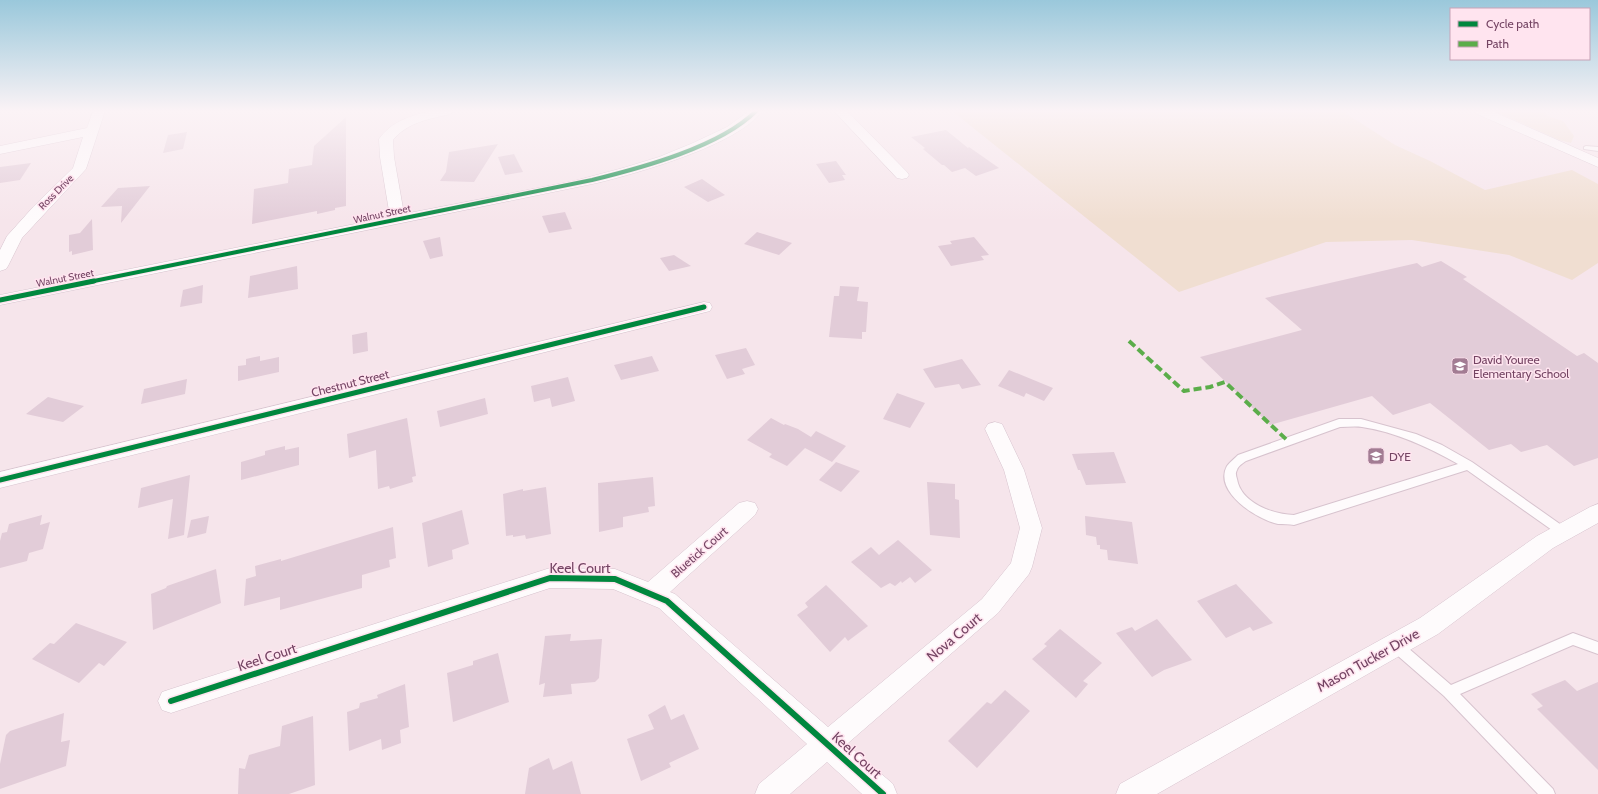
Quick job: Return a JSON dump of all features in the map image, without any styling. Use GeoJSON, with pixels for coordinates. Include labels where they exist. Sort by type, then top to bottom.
{"type":"FeatureCollection","features":[{"type":"Feature","properties":{"kind":"street","name":"Ross Drive"},"geometry":{"type":"LineString","coordinates":[[0,266],[15,236],[78,168],[86,148]]}},
{"type":"Feature","properties":{"kind":"street"},"geometry":{"type":"LineString","coordinates":[[386,148],[398,220]]}},
{"type":"Feature","properties":{"kind":"street","name":"Walnut Street"},"geometry":{"type":"LineString","coordinates":[[0,300],[574,185],[628,172],[671,158],[695,148]]}},
{"type":"Feature","properties":{"kind":"street"},"geometry":{"type":"LineString","coordinates":[[876,148],[902,175]]}},
{"type":"Feature","properties":{"kind":"street"},"geometry":{"type":"LineString","coordinates":[[1564,148],[1598,163]]}},
{"type":"Feature","properties":{"kind":"street","name":"Chestnut Street"},"geometry":{"type":"LineString","coordinates":[[0,480],[704,307]]}},
{"type":"Feature","properties":{"kind":"street","name":"Nova Court"},"geometry":{"type":"LineString","coordinates":[[769,794],[990,606],[1021,567],[1031,528],[1014,470],[995,429]]}},
{"type":"Feature","properties":{"kind":"street","name":"Bluetick Court"},"geometry":{"type":"LineString","coordinates":[[650,594],[747,509]]}},
{"type":"Feature","properties":{"kind":"street","name":"Mason Tucker Drive"},"geometry":{"type":"LineString","coordinates":[[1130,794],[1429,626],[1545,542],[1598,513]]}},
{"type":"Feature","properties":{"kind":"street","name":"Keel Court"},"geometry":{"type":"LineString","coordinates":[[171,701],[550,578],[615,579],[667,601],[883,794]]}},
{"type":"Feature","properties":{"kind":"lane"},"geometry":{"type":"LineString","coordinates":[[1587,148],[1598,149]]}},
{"type":"Feature","properties":{"kind":"lane"},"geometry":{"type":"LineString","coordinates":[[1468,465],[1294,520],[1278,519],[1258,510],[1242,500],[1233,489],[1230,474],[1232,467],[1242,458],[1339,423],[1361,423],[1412,437],[1438,448],[1468,465],[1563,532]]}},
{"type":"Feature","properties":{"kind":"lane"},"geometry":{"type":"LineString","coordinates":[[1449,692],[1573,639],[1598,648]]}},
{"type":"Feature","properties":{"kind":"lane"},"geometry":{"type":"LineString","coordinates":[[1394,645],[1449,692],[1548,794]]}},
{"type":"Feature","properties":{"kind":"shaded area"},"geometry":{"type":"Polygon","coordinates":[[[998,148],[1402,148],[1485,190],[1572,170],[1598,184],[1598,263],[1572,280],[1509,255],[1412,240],[1326,242],[1179,292],[998,148]]]}},
{"type":"Feature","properties":{"kind":"building"},"geometry":{"type":"Polygon","coordinates":[[[164,148],[183,148],[183,149],[163,153],[164,148]]]}},
{"type":"Feature","properties":{"kind":"building"},"geometry":{"type":"Polygon","coordinates":[[[314,148],[346,148],[346,206],[317,214],[317,211],[252,224],[254,189],[288,183],[289,169],[312,165],[314,148]]]}},
{"type":"Feature","properties":{"kind":"building"},"geometry":{"type":"Polygon","coordinates":[[[473,148],[495,148],[474,182],[440,181],[446,172],[449,152],[473,148]]]}},
{"type":"Feature","properties":{"kind":"building"},"geometry":{"type":"Polygon","coordinates":[[[971,148],[999,168],[976,176],[965,168],[952,172],[923,149],[971,148]]]}},
{"type":"Feature","properties":{"kind":"building"},"geometry":{"type":"Polygon","coordinates":[[[514,154],[523,172],[505,175],[498,157],[514,154]]]}},
{"type":"Feature","properties":{"kind":"building"},"geometry":{"type":"Polygon","coordinates":[[[836,161],[846,175],[842,175],[845,180],[829,183],[816,164],[836,161]]]}},
{"type":"Feature","properties":{"kind":"building"},"geometry":{"type":"Polygon","coordinates":[[[31,163],[20,180],[0,183],[0,167],[31,163]]]}},
{"type":"Feature","properties":{"kind":"building"},"geometry":{"type":"Polygon","coordinates":[[[702,179],[725,195],[708,202],[684,187],[702,179]]]}},
{"type":"Feature","properties":{"kind":"building"},"geometry":{"type":"Polygon","coordinates":[[[150,186],[121,223],[122,206],[101,207],[118,188],[150,186]]]}},
{"type":"Feature","properties":{"kind":"building"},"geometry":{"type":"Polygon","coordinates":[[[565,212],[572,229],[549,233],[542,216],[565,212]]]}},
{"type":"Feature","properties":{"kind":"building"},"geometry":{"type":"Polygon","coordinates":[[[92,219],[93,250],[72,255],[72,251],[69,252],[69,235],[80,233],[92,219]]]}},
{"type":"Feature","properties":{"kind":"building"},"geometry":{"type":"Polygon","coordinates":[[[757,232],[792,243],[779,255],[744,244],[757,232]]]}},
{"type":"Feature","properties":{"kind":"building"},"geometry":{"type":"Polygon","coordinates":[[[440,237],[443,256],[430,259],[423,241],[440,237]]]}},
{"type":"Feature","properties":{"kind":"building"},"geometry":{"type":"Polygon","coordinates":[[[974,237],[989,255],[981,256],[984,260],[951,266],[938,246],[952,244],[950,241],[974,237]]]}},
{"type":"Feature","properties":{"kind":"building"},"geometry":{"type":"Polygon","coordinates":[[[674,255],[691,266],[669,271],[660,258],[674,255]]]}},
{"type":"Feature","properties":{"kind":"building"},"geometry":{"type":"Polygon","coordinates":[[[1441,261],[1467,277],[1463,279],[1577,356],[1584,353],[1598,363],[1598,458],[1574,466],[1547,445],[1521,452],[1511,444],[1489,450],[1430,403],[1393,415],[1372,396],[1270,425],[1200,357],[1302,330],[1265,298],[1417,263],[1422,267],[1441,261]]]}},
{"type":"Feature","properties":{"kind":"building"},"geometry":{"type":"Polygon","coordinates":[[[297,266],[298,289],[248,298],[250,276],[297,266]]]}},
{"type":"Feature","properties":{"kind":"building"},"geometry":{"type":"Polygon","coordinates":[[[203,285],[202,303],[180,307],[183,290],[203,285]]]}},
{"type":"Feature","properties":{"kind":"building"},"geometry":{"type":"Polygon","coordinates":[[[840,286],[859,287],[857,301],[868,302],[866,332],[862,332],[862,339],[829,337],[834,296],[839,296],[840,286]]]}},
{"type":"Feature","properties":{"kind":"building"},"geometry":{"type":"Polygon","coordinates":[[[367,332],[368,351],[353,354],[352,335],[367,332]]]}},
{"type":"Feature","properties":{"kind":"building"},"geometry":{"type":"Polygon","coordinates":[[[746,348],[755,365],[742,369],[745,374],[727,379],[715,355],[746,348]]]}},
{"type":"Feature","properties":{"kind":"building"},"geometry":{"type":"Polygon","coordinates":[[[260,356],[260,361],[279,357],[279,372],[238,381],[238,366],[246,365],[246,359],[260,356]]]}},
{"type":"Feature","properties":{"kind":"building"},"geometry":{"type":"Polygon","coordinates":[[[652,356],[659,371],[621,380],[614,365],[652,356]]]}},
{"type":"Feature","properties":{"kind":"building"},"geometry":{"type":"Polygon","coordinates":[[[962,359],[981,385],[962,389],[959,384],[935,388],[923,369],[962,359]]]}},
{"type":"Feature","properties":{"kind":"building"},"geometry":{"type":"Polygon","coordinates":[[[1009,370],[1053,388],[1044,401],[1026,393],[1024,397],[998,386],[1009,370]]]}},
{"type":"Feature","properties":{"kind":"building"},"geometry":{"type":"Polygon","coordinates":[[[568,377],[575,401],[552,407],[550,398],[534,402],[531,386],[568,377]]]}},
{"type":"Feature","properties":{"kind":"building"},"geometry":{"type":"Polygon","coordinates":[[[187,379],[185,394],[141,404],[144,389],[187,379]]]}},
{"type":"Feature","properties":{"kind":"building"},"geometry":{"type":"Polygon","coordinates":[[[897,393],[925,403],[910,428],[883,419],[897,393]]]}},
{"type":"Feature","properties":{"kind":"building"},"geometry":{"type":"Polygon","coordinates":[[[48,397],[84,406],[63,422],[26,414],[48,397]]]}},
{"type":"Feature","properties":{"kind":"building"},"geometry":{"type":"Polygon","coordinates":[[[485,398],[488,414],[440,427],[437,411],[485,398]]]}},
{"type":"Feature","properties":{"kind":"building"},"geometry":{"type":"Polygon","coordinates":[[[407,418],[416,476],[412,477],[413,482],[390,489],[389,486],[378,489],[376,450],[349,458],[347,434],[407,418]]]}},
{"type":"Feature","properties":{"kind":"building"},"geometry":{"type":"Polygon","coordinates":[[[771,418],[784,425],[785,424],[798,429],[811,437],[816,431],[846,446],[832,462],[805,448],[787,466],[769,457],[772,454],[747,440],[771,418]]]}},
{"type":"Feature","properties":{"kind":"building"},"geometry":{"type":"Polygon","coordinates":[[[285,446],[285,450],[299,447],[299,465],[241,480],[241,462],[265,455],[265,451],[285,446]]]}},
{"type":"Feature","properties":{"kind":"building"},"geometry":{"type":"Polygon","coordinates":[[[1114,452],[1126,483],[1086,485],[1072,454],[1114,452]]]}},
{"type":"Feature","properties":{"kind":"building"},"geometry":{"type":"Polygon","coordinates":[[[836,462],[860,471],[841,492],[819,480],[836,462]]]}},
{"type":"Feature","properties":{"kind":"building"},"geometry":{"type":"Polygon","coordinates":[[[190,475],[184,535],[168,539],[173,499],[138,508],[141,488],[190,475]]]}},
{"type":"Feature","properties":{"kind":"building"},"geometry":{"type":"Polygon","coordinates":[[[653,477],[655,506],[648,507],[649,512],[623,517],[623,527],[599,532],[598,483],[653,477]]]}},
{"type":"Feature","properties":{"kind":"building"},"geometry":{"type":"Polygon","coordinates":[[[927,482],[955,484],[955,499],[959,500],[960,538],[930,535],[927,482]]]}},
{"type":"Feature","properties":{"kind":"building"},"geometry":{"type":"Polygon","coordinates":[[[546,487],[551,534],[526,539],[525,535],[513,537],[513,535],[506,536],[503,494],[523,489],[523,491],[546,487]]]}},
{"type":"Feature","properties":{"kind":"building"},"geometry":{"type":"Polygon","coordinates":[[[462,510],[469,544],[452,550],[453,559],[428,567],[422,523],[462,510]]]}},
{"type":"Feature","properties":{"kind":"building"},"geometry":{"type":"Polygon","coordinates":[[[42,515],[40,525],[50,522],[43,549],[29,553],[27,561],[0,568],[0,541],[2,533],[7,532],[9,524],[42,515]]]}},
{"type":"Feature","properties":{"kind":"building"},"geometry":{"type":"Polygon","coordinates":[[[209,516],[206,533],[187,538],[191,520],[209,516]]]}},
{"type":"Feature","properties":{"kind":"building"},"geometry":{"type":"Polygon","coordinates":[[[1085,516],[1132,522],[1138,564],[1108,560],[1107,550],[1100,549],[1100,545],[1097,545],[1096,537],[1086,535],[1085,516]]]}},
{"type":"Feature","properties":{"kind":"building"},"geometry":{"type":"Polygon","coordinates":[[[393,527],[396,558],[389,560],[390,567],[362,575],[362,588],[280,610],[280,597],[244,606],[246,579],[256,576],[255,566],[281,559],[281,561],[393,527]]]}},
{"type":"Feature","properties":{"kind":"building"},"geometry":{"type":"Polygon","coordinates":[[[898,540],[932,570],[915,583],[910,577],[902,583],[901,581],[895,586],[890,583],[881,588],[851,562],[871,547],[879,555],[898,540]]]}},
{"type":"Feature","properties":{"kind":"building"},"geometry":{"type":"Polygon","coordinates":[[[216,569],[221,603],[153,630],[151,594],[166,588],[167,586],[216,569]]]}},
{"type":"Feature","properties":{"kind":"building"},"geometry":{"type":"Polygon","coordinates":[[[1236,584],[1273,623],[1253,631],[1250,627],[1226,638],[1197,601],[1236,584]]]}},
{"type":"Feature","properties":{"kind":"building"},"geometry":{"type":"Polygon","coordinates":[[[826,585],[868,626],[848,641],[845,637],[830,652],[797,615],[808,607],[805,603],[826,585]]]}},
{"type":"Feature","properties":{"kind":"building"},"geometry":{"type":"Polygon","coordinates":[[[1157,619],[1192,660],[1164,670],[1152,677],[1116,633],[1132,627],[1135,631],[1157,619]]]}},
{"type":"Feature","properties":{"kind":"building"},"geometry":{"type":"Polygon","coordinates":[[[76,623],[127,642],[104,666],[99,663],[79,683],[32,659],[50,643],[54,644],[76,623]]]}},
{"type":"Feature","properties":{"kind":"building"},"geometry":{"type":"Polygon","coordinates":[[[1060,629],[1102,663],[1083,681],[1088,684],[1076,698],[1032,659],[1047,646],[1044,644],[1060,629]]]}},
{"type":"Feature","properties":{"kind":"building"},"geometry":{"type":"Polygon","coordinates":[[[571,634],[570,641],[602,639],[599,678],[595,682],[571,684],[572,694],[543,697],[545,683],[539,685],[545,636],[571,634]]]}},
{"type":"Feature","properties":{"kind":"building"},"geometry":{"type":"Polygon","coordinates":[[[498,653],[509,702],[453,722],[447,673],[473,665],[473,661],[498,653]]]}},
{"type":"Feature","properties":{"kind":"building"},"geometry":{"type":"Polygon","coordinates":[[[1565,680],[1577,691],[1598,682],[1598,770],[1537,709],[1543,706],[1531,694],[1565,680]]]}},
{"type":"Feature","properties":{"kind":"building"},"geometry":{"type":"Polygon","coordinates":[[[405,684],[409,727],[400,730],[401,743],[382,750],[381,739],[349,751],[347,712],[359,708],[360,703],[378,698],[377,695],[405,684]]]}},
{"type":"Feature","properties":{"kind":"building"},"geometry":{"type":"Polygon","coordinates":[[[1005,690],[1030,711],[977,768],[948,741],[987,702],[991,704],[1005,690]]]}},
{"type":"Feature","properties":{"kind":"building"},"geometry":{"type":"Polygon","coordinates":[[[665,705],[671,720],[684,714],[699,749],[669,763],[671,767],[641,781],[627,739],[654,729],[648,715],[665,705]]]}},
{"type":"Feature","properties":{"kind":"building"},"geometry":{"type":"Polygon","coordinates":[[[64,713],[61,742],[70,740],[66,766],[0,789],[0,764],[6,735],[10,731],[64,713]]]}},
{"type":"Feature","properties":{"kind":"building"},"geometry":{"type":"Polygon","coordinates":[[[313,716],[315,785],[289,794],[238,794],[239,768],[245,769],[249,755],[280,746],[282,726],[313,716]]]}},
{"type":"Feature","properties":{"kind":"building"},"geometry":{"type":"Polygon","coordinates":[[[549,758],[553,770],[572,761],[581,794],[525,794],[529,768],[549,758]]]}},
{"type":"Feature","properties":{"kind":"marked path"},"geometry":{"type":"LineString","coordinates":[[1129,341],[1184,391],[1210,387],[1225,382],[1288,441]]}},
{"type":"Feature","properties":{"kind":"cycle path"},"geometry":{"type":"LineString","coordinates":[[0,300],[574,185],[646,166],[693,148]]}},
{"type":"Feature","properties":{"kind":"cycle path"},"geometry":{"type":"LineString","coordinates":[[0,480],[704,307]]}},
{"type":"Feature","properties":{"kind":"cycle path"},"geometry":{"type":"LineString","coordinates":[[171,701],[550,578],[615,579],[667,601],[883,794]]}},
{"type":"Feature","properties":{"kind":"place","name":"David Youree Elementary School"},"geometry":{"type":"Point","coordinates":[1460,366]}},
{"type":"Feature","properties":{"kind":"place","name":"DYE"},"geometry":{"type":"Point","coordinates":[1376,456]}}]}
